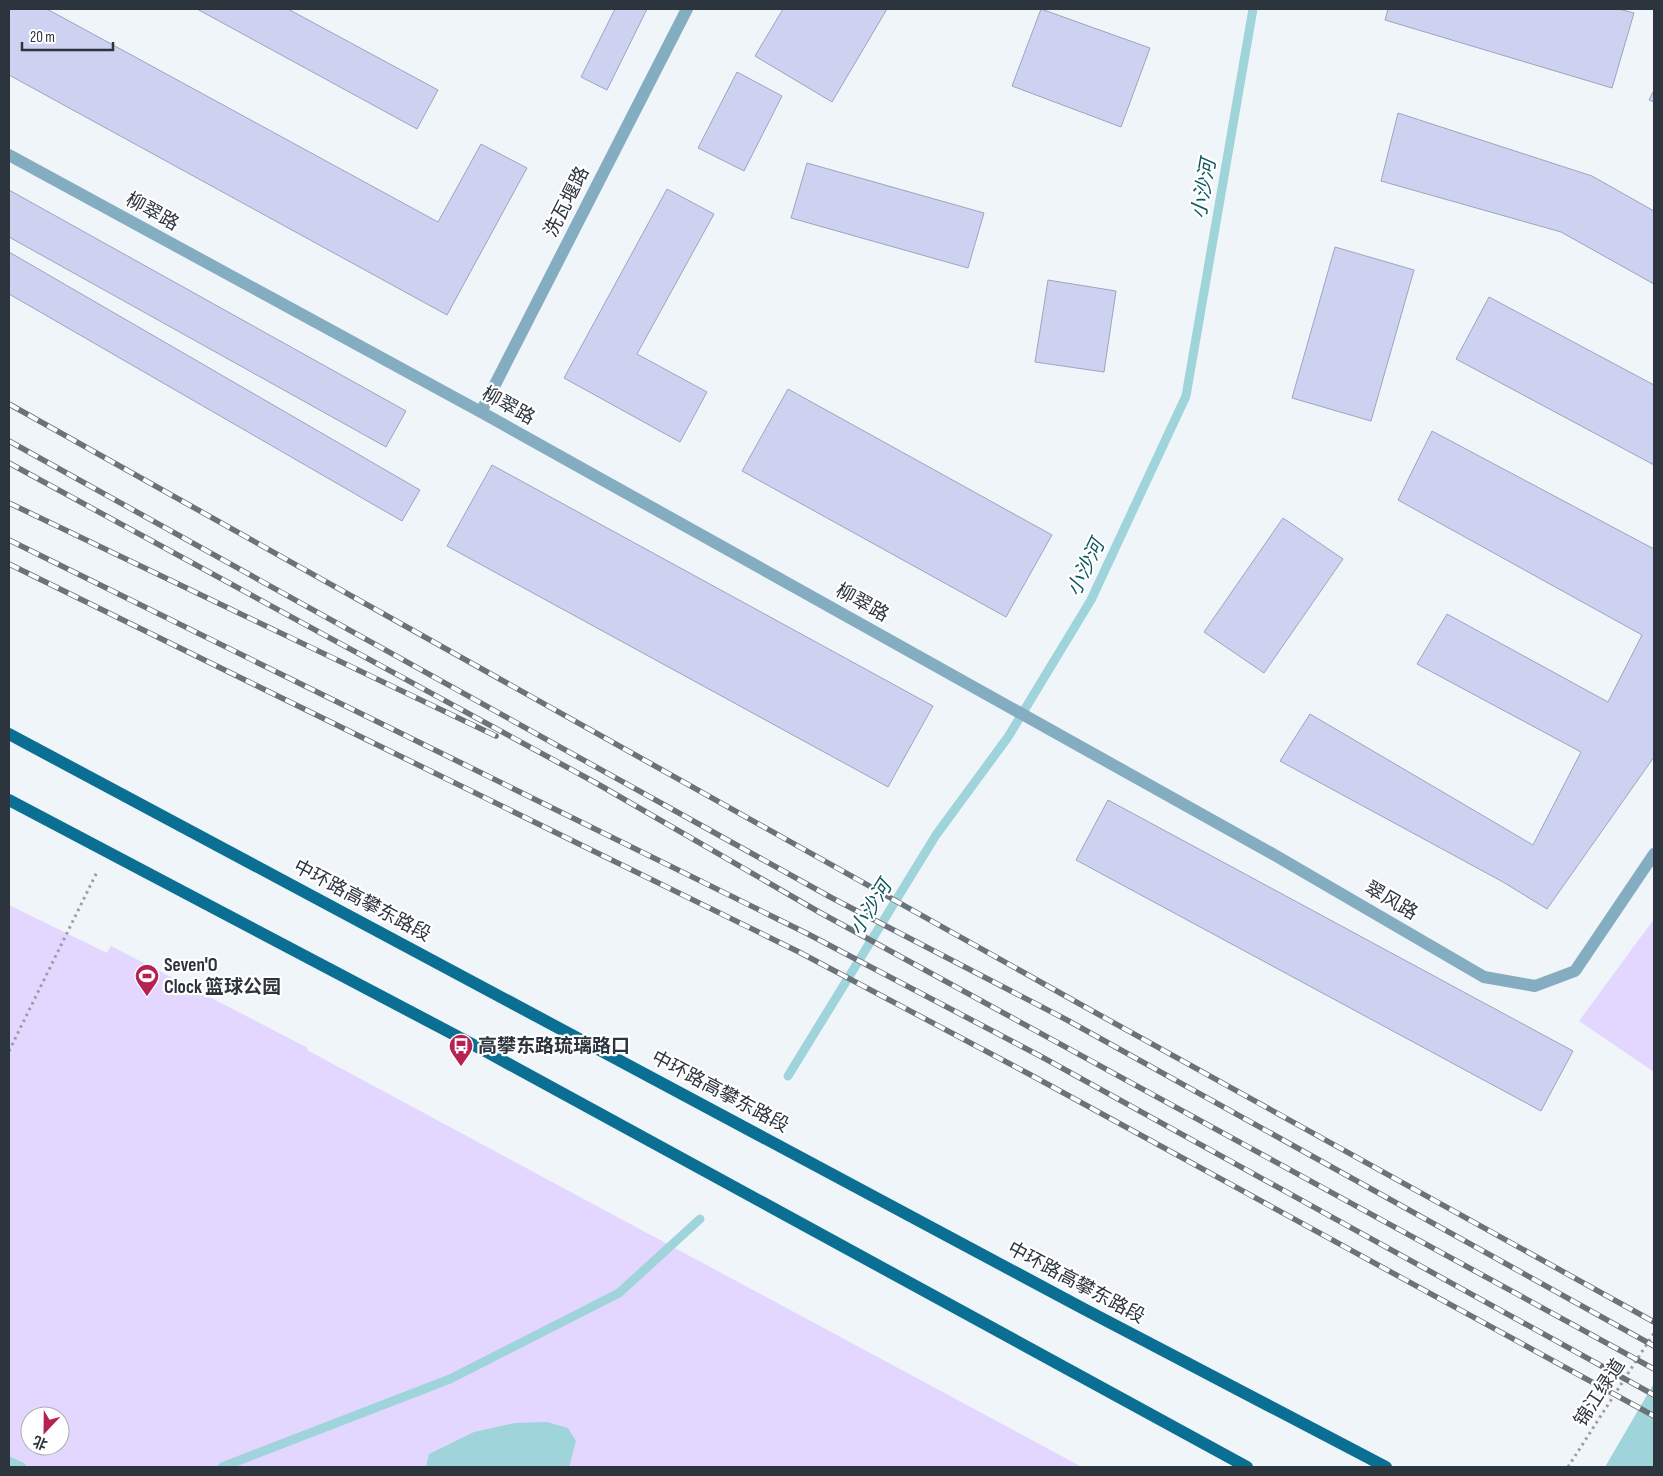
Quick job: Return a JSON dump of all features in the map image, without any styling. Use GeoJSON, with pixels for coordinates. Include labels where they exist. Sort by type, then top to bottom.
{"type":"FeatureCollection","features":[{"type":"Feature","properties":{"kind":"main road","name":"中环路高攀东路段"},"geometry":{"type":"LineString","coordinates":[[9,734],[1084,1309],[1386,1467]]}},
{"type":"Feature","properties":{"kind":"main road"},"geometry":{"type":"LineString","coordinates":[[9,800],[487,1052],[1247,1467]]}},
{"type":"Feature","properties":{"kind":"street","name":"洗瓦堰路"},"geometry":{"type":"LineString","coordinates":[[481,412],[687,9]]}},
{"type":"Feature","properties":{"kind":"street","name":"柳翠路"},"geometry":{"type":"LineString","coordinates":[[9,155],[481,412],[1074,744]]}},
{"type":"Feature","properties":{"kind":"street","name":"翠风路"},"geometry":{"type":"LineString","coordinates":[[1074,744],[1271,853],[1484,977],[1534,986],[1574,971],[1654,854]]}},
{"type":"Feature","properties":{"kind":"path"},"geometry":{"type":"LineString","coordinates":[[9,1051],[107,852]]}},
{"type":"Feature","properties":{"kind":"path","name":"锦江绿道"},"geometry":{"type":"LineString","coordinates":[[1568,1467],[1654,1332]]}},
{"type":"Feature","properties":{"kind":"shaded area"},"geometry":{"type":"Polygon","coordinates":[[[9,905],[107,953],[111,946],[308,1048],[307,1050],[1082,1467],[9,1467],[9,905]]]}},
{"type":"Feature","properties":{"kind":"shaded area"},"geometry":{"type":"Polygon","coordinates":[[[1654,919],[1654,1072],[1579,1021],[1654,919]]]}},
{"type":"Feature","properties":{"kind":"water"},"geometry":{"type":"Polygon","coordinates":[[[1654,1383],[1654,1467],[1605,1467],[1654,1383]]]}},
{"type":"Feature","properties":{"kind":"water"},"geometry":{"type":"Polygon","coordinates":[[[547,1422],[568,1428],[576,1441],[569,1467],[426,1467],[429,1454],[474,1432],[515,1423],[547,1422]]]}},
{"type":"Feature","properties":{"kind":"building"},"geometry":{"type":"Polygon","coordinates":[[[9,9],[47,9],[438,222],[481,144],[527,168],[447,315],[9,75],[9,9]]]}},
{"type":"Feature","properties":{"kind":"building"},"geometry":{"type":"Polygon","coordinates":[[[197,9],[288,9],[438,90],[417,129],[197,9]]]}},
{"type":"Feature","properties":{"kind":"building"},"geometry":{"type":"Polygon","coordinates":[[[615,9],[647,9],[607,90],[581,77],[615,9]]]}},
{"type":"Feature","properties":{"kind":"building"},"geometry":{"type":"Polygon","coordinates":[[[783,9],[887,9],[832,102],[755,56],[783,9]]]}},
{"type":"Feature","properties":{"kind":"building"},"geometry":{"type":"Polygon","coordinates":[[[1041,9],[1150,48],[1121,127],[1012,86],[1041,9]]]}},
{"type":"Feature","properties":{"kind":"building"},"geometry":{"type":"Polygon","coordinates":[[[1388,9],[1619,9],[1634,13],[1612,88],[1385,20],[1388,9]]]}},
{"type":"Feature","properties":{"kind":"building"},"geometry":{"type":"Polygon","coordinates":[[[737,72],[782,96],[744,171],[698,148],[737,72]]]}},
{"type":"Feature","properties":{"kind":"building"},"geometry":{"type":"Polygon","coordinates":[[[1654,90],[1654,102],[1649,100],[1654,90]]]}},
{"type":"Feature","properties":{"kind":"building"},"geometry":{"type":"Polygon","coordinates":[[[1398,113],[1592,176],[1654,211],[1654,284],[1561,232],[1381,181],[1398,113]]]}},
{"type":"Feature","properties":{"kind":"building"},"geometry":{"type":"Polygon","coordinates":[[[807,163],[984,213],[968,268],[791,218],[807,163]]]}},
{"type":"Feature","properties":{"kind":"building"},"geometry":{"type":"Polygon","coordinates":[[[667,189],[714,214],[637,354],[707,392],[680,442],[564,378],[667,189]]]}},
{"type":"Feature","properties":{"kind":"building"},"geometry":{"type":"Polygon","coordinates":[[[9,190],[406,411],[386,447],[9,237],[9,190]]]}},
{"type":"Feature","properties":{"kind":"building"},"geometry":{"type":"Polygon","coordinates":[[[1335,247],[1414,270],[1371,421],[1292,398],[1335,247]]]}},
{"type":"Feature","properties":{"kind":"building"},"geometry":{"type":"Polygon","coordinates":[[[9,252],[420,490],[402,521],[9,294],[9,252]]]}},
{"type":"Feature","properties":{"kind":"building"},"geometry":{"type":"Polygon","coordinates":[[[1048,280],[1116,291],[1104,372],[1035,362],[1048,280]]]}},
{"type":"Feature","properties":{"kind":"building"},"geometry":{"type":"Polygon","coordinates":[[[1489,297],[1654,385],[1654,465],[1456,359],[1489,297]]]}},
{"type":"Feature","properties":{"kind":"building"},"geometry":{"type":"Polygon","coordinates":[[[788,389],[1052,535],[1006,617],[742,471],[788,389]]]}},
{"type":"Feature","properties":{"kind":"building"},"geometry":{"type":"Polygon","coordinates":[[[1432,431],[1654,549],[1654,757],[1547,909],[1503,882],[1280,761],[1310,714],[1533,845],[1581,752],[1417,664],[1447,614],[1608,702],[1642,635],[1398,500],[1432,431]]]}},
{"type":"Feature","properties":{"kind":"building"},"geometry":{"type":"Polygon","coordinates":[[[492,465],[933,706],[888,787],[447,546],[492,465]]]}},
{"type":"Feature","properties":{"kind":"building"},"geometry":{"type":"Polygon","coordinates":[[[1283,518],[1343,559],[1264,673],[1204,632],[1283,518]]]}},
{"type":"Feature","properties":{"kind":"building"},"geometry":{"type":"Polygon","coordinates":[[[1108,800],[1573,1051],[1541,1111],[1076,860],[1108,800]]]}},
{"type":"Feature","properties":{"kind":"waterway","name":"小沙河"},"geometry":{"type":"LineString","coordinates":[[788,1076],[936,835],[1008,737],[1091,600],[1186,396],[1253,9]]}},
{"type":"Feature","properties":{"kind":"waterway"},"geometry":{"type":"LineString","coordinates":[[222,1467],[450,1379],[619,1293],[700,1219]]}},
{"type":"Feature","properties":{"kind":"waterway"},"geometry":{"type":"LineString","coordinates":[[9,1461],[22,1467]]}},
{"type":"Feature","properties":{"kind":"railway"},"geometry":{"type":"LineString","coordinates":[[9,404],[1078,1003],[1654,1322]]}},
{"type":"Feature","properties":{"kind":"railway"},"geometry":{"type":"LineString","coordinates":[[9,441],[832,898],[1067,1020],[1654,1346]]}},
{"type":"Feature","properties":{"kind":"railway"},"geometry":{"type":"LineString","coordinates":[[9,463],[596,783],[819,912],[1654,1369]]}},
{"type":"Feature","properties":{"kind":"railway"},"geometry":{"type":"LineString","coordinates":[[9,503],[496,736]]}},
{"type":"Feature","properties":{"kind":"railway"},"geometry":{"type":"LineString","coordinates":[[9,540],[808,934],[1042,1057],[1654,1395]]}},
{"type":"Feature","properties":{"kind":"railway"},"geometry":{"type":"LineString","coordinates":[[9,564],[799,952],[1029,1074],[1654,1416]]}},
{"type":"Feature","properties":{"kind":"place","name":"Seven'O Clock 篮球公园"},"geometry":{"type":"Point","coordinates":[147,997]}},
{"type":"Feature","properties":{"kind":"place","name":"高攀东路琉璃路口"},"geometry":{"type":"Point","coordinates":[461,1067]}}]}
